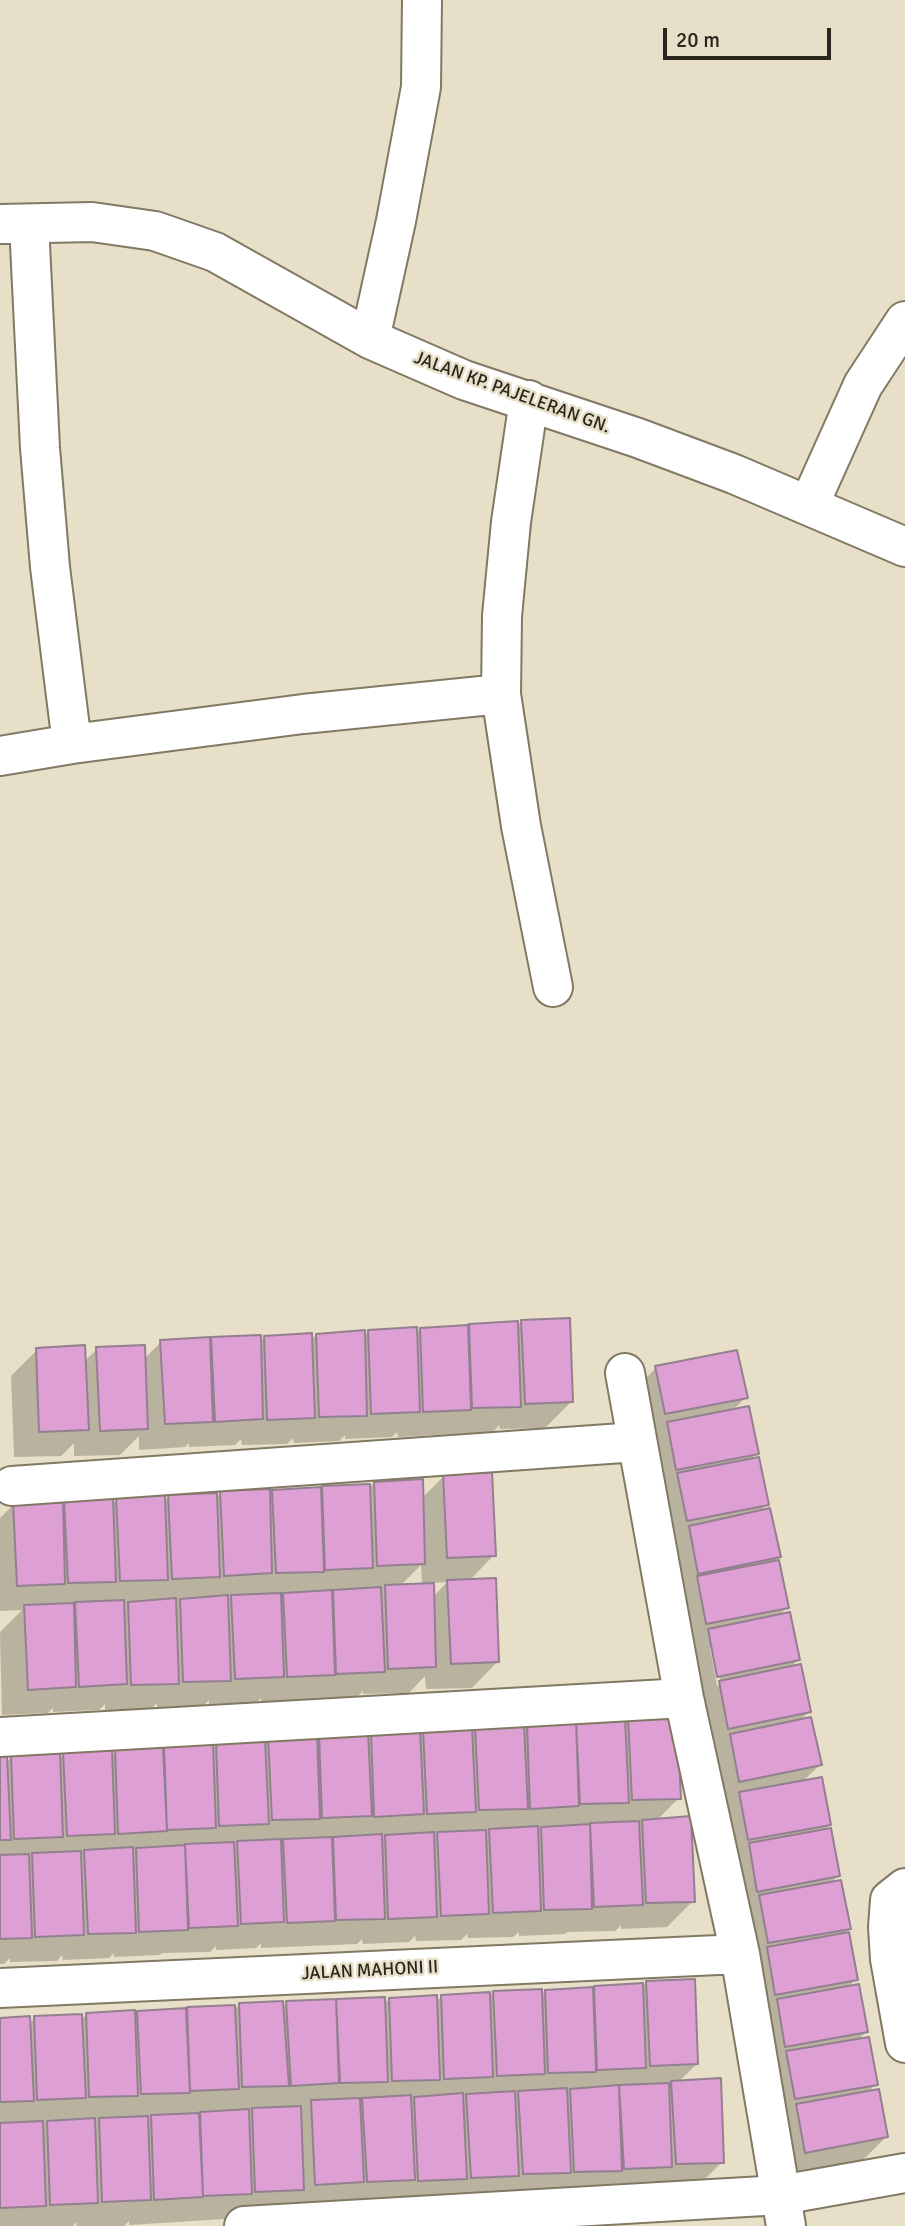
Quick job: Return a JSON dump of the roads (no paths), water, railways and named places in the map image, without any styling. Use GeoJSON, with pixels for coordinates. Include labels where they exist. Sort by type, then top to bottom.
{"type":"FeatureCollection","features":[{"type":"Feature","properties":{"kind":"street"},"geometry":{"type":"LineString","coordinates":[[370,339],[421,87],[422,0]]}},
{"type":"Feature","properties":{"kind":"street","name":"JALAN KP. PAJELERAN GN."},"geometry":{"type":"LineString","coordinates":[[15,224],[92,222],[155,231],[215,252],[370,339],[464,380],[650,443],[809,505],[905,547]]}},
{"type":"Feature","properties":{"kind":"street"},"geometry":{"type":"LineString","coordinates":[[15,224],[50,567],[72,744]]}},
{"type":"Feature","properties":{"kind":"street"},"geometry":{"type":"LineString","coordinates":[[809,505],[863,385],[905,321]]}},
{"type":"Feature","properties":{"kind":"street"},"geometry":{"type":"LineString","coordinates":[[529,400],[510,523],[502,616],[501,694],[521,826],[554,987]]}},
{"type":"Feature","properties":{"kind":"street"},"geometry":{"type":"LineString","coordinates":[[0,756],[303,714],[501,694]]}},
{"type":"Feature","properties":{"kind":"street"},"geometry":{"type":"LineString","coordinates":[[625,1373],[684,1698],[740,1954],[783,2211]]}},
{"type":"Feature","properties":{"kind":"street"},"geometry":{"type":"LineString","coordinates":[[12,1486],[637,1442]]}},
{"type":"Feature","properties":{"kind":"street"},"geometry":{"type":"LineString","coordinates":[[0,1737],[684,1698]]}},
{"type":"Feature","properties":{"kind":"street"},"geometry":{"type":"LineString","coordinates":[[905,1888],[890,1900],[888,1927],[890,1959],[905,2043]]}},
{"type":"Feature","properties":{"kind":"street","name":"JALAN MAHONI II"},"geometry":{"type":"LineString","coordinates":[[0,1988],[740,1954]]}},
{"type":"Feature","properties":{"kind":"street"},"geometry":{"type":"LineString","coordinates":[[244,2226],[783,2211],[905,2173]]}}]}
